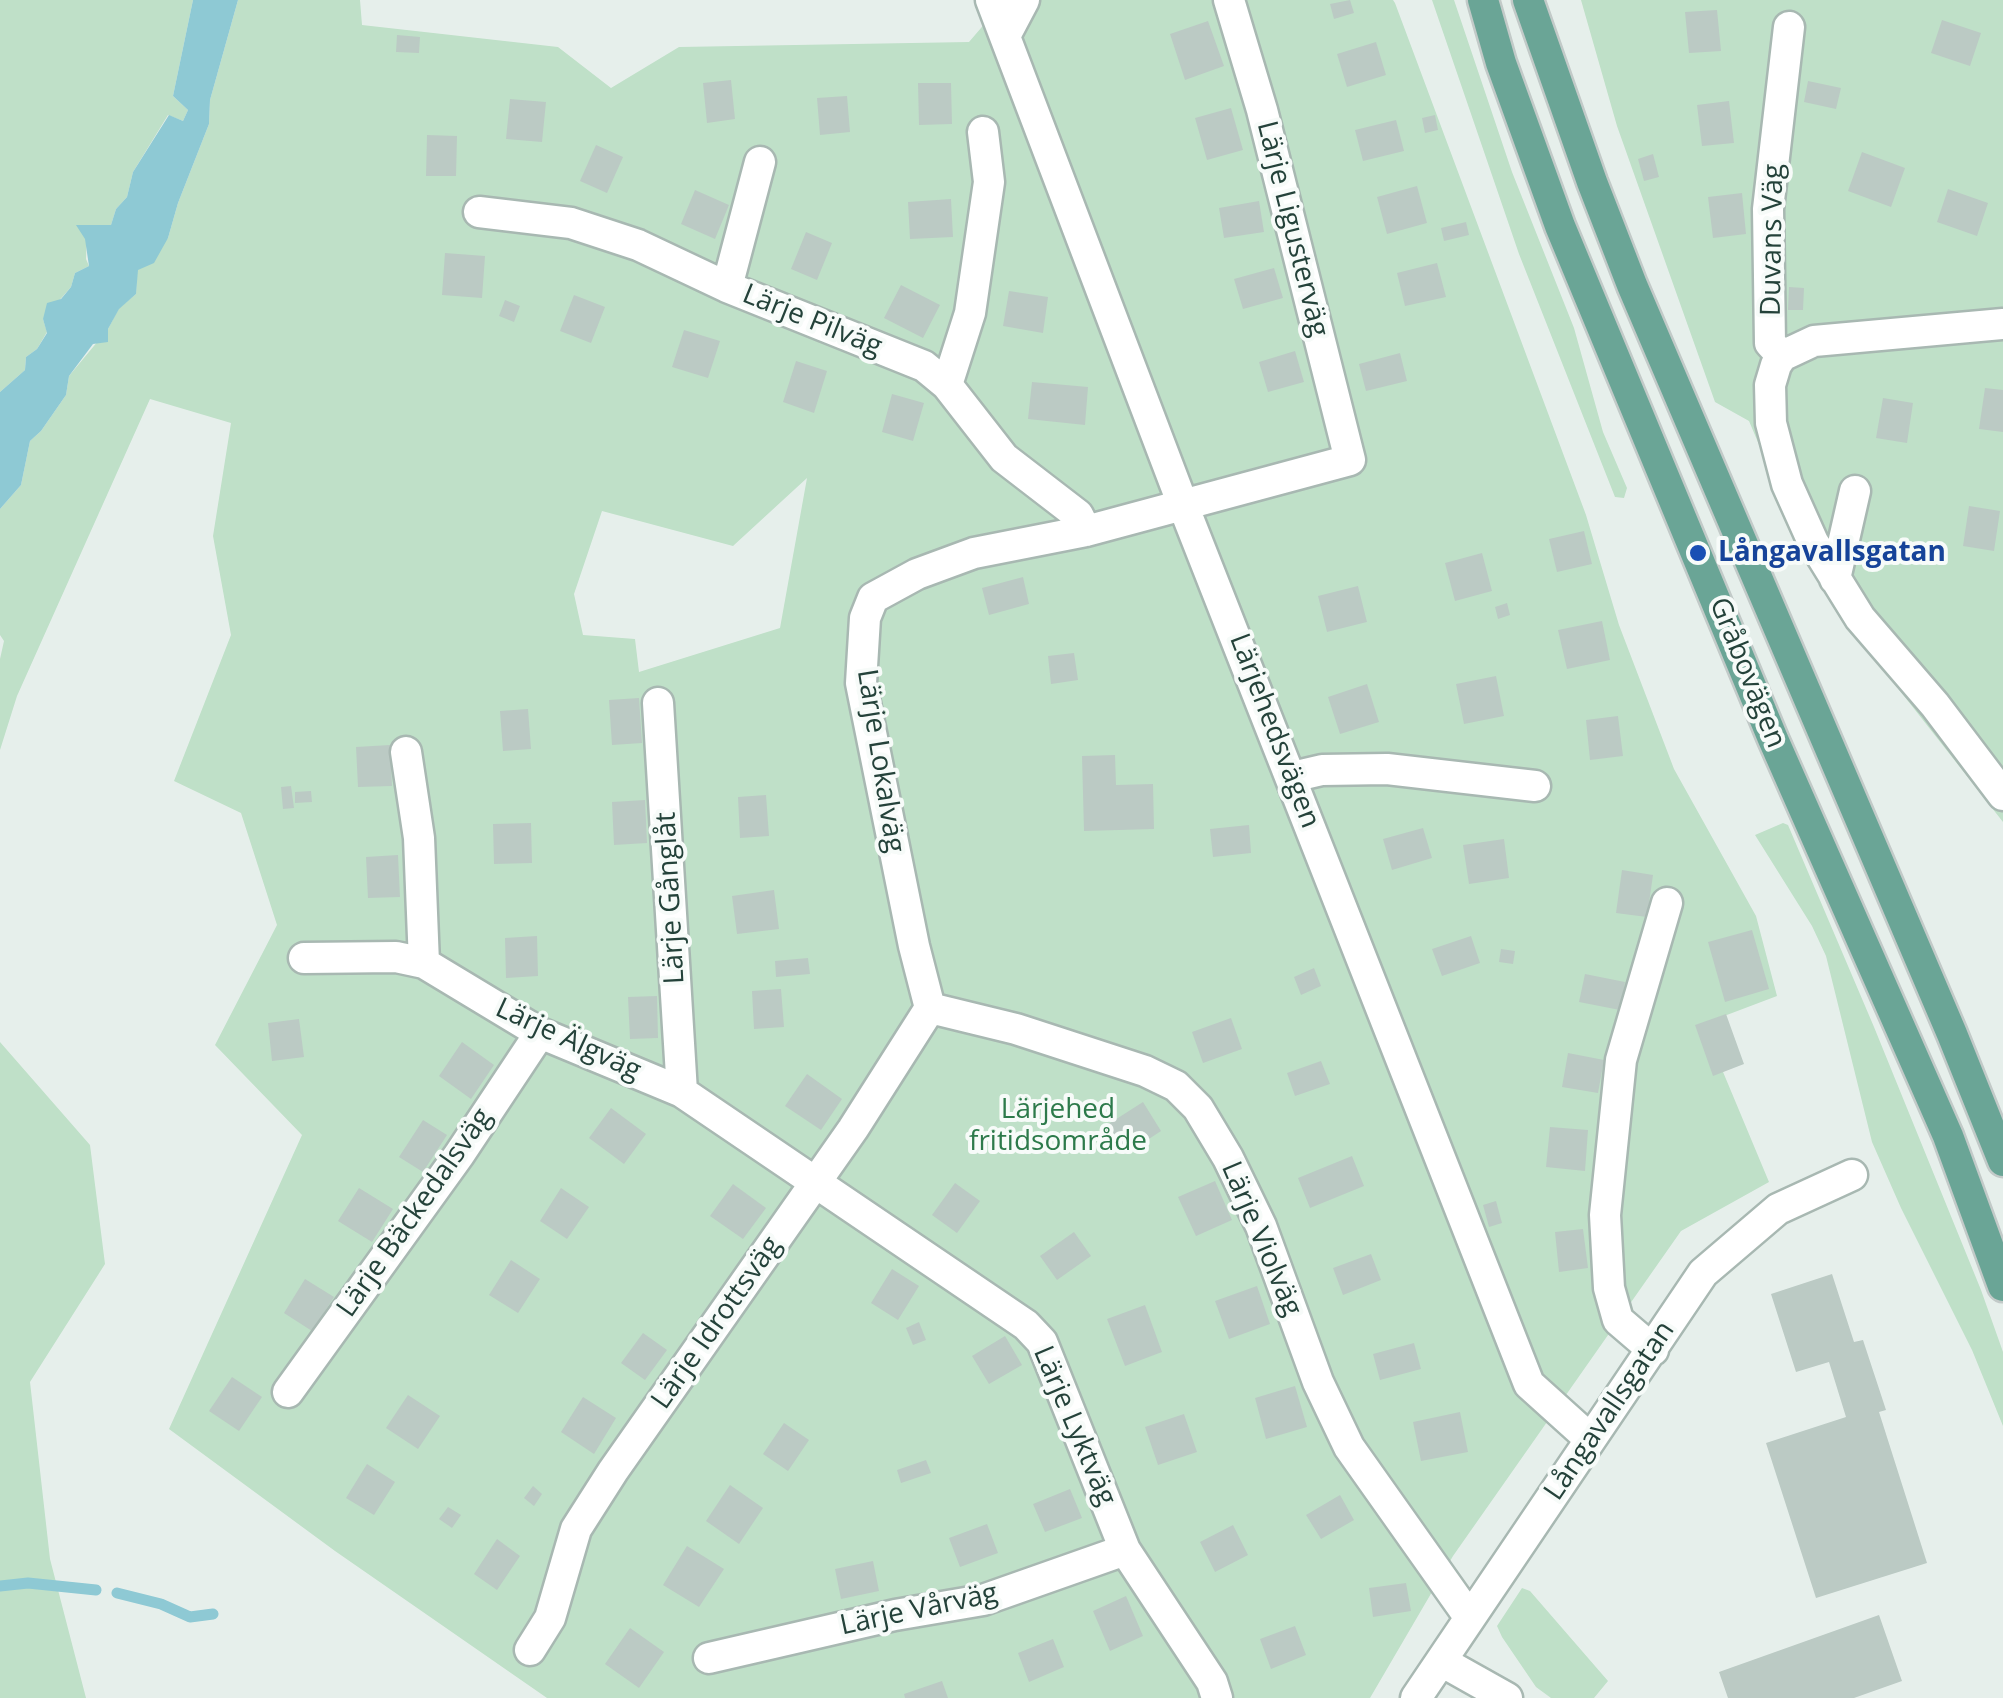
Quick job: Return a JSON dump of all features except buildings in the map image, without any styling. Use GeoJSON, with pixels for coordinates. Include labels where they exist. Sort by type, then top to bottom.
{"type":"FeatureCollection","features":[{"type":"Feature","properties":{"kind":"main road","name":"Gråbovägen"},"geometry":{"type":"LineString","coordinates":[[1483,0],[1501,63],[1560,226],[1773,738],[1948,1136],[2003,1286]]}},
{"type":"Feature","properties":{"kind":"main road","name":"Gråbovägen"},"geometry":{"type":"LineString","coordinates":[[1528,0],[1632,285],[2003,1162]]}},
{"type":"Feature","properties":{"kind":"street","name":"Lärjehedsvägen"},"geometry":{"type":"LineString","coordinates":[[991,0],[1183,505],[1529,1384],[1590,1439]]}},
{"type":"Feature","properties":{"kind":"street"},"geometry":{"type":"LineString","coordinates":[[1005,36],[1024,0]]}},
{"type":"Feature","properties":{"kind":"street","name":"Lärje Ligusterväg"},"geometry":{"type":"LineString","coordinates":[[1229,0],[1262,110],[1350,460]]}},
{"type":"Feature","properties":{"kind":"street","name":"Duvans Väg"},"geometry":{"type":"LineString","coordinates":[[1790,27],[1768,209],[1770,343],[1782,356],[1770,385],[1771,423],[1788,484],[1813,542],[1860,618],[1935,705],[2003,796]]}},
{"type":"Feature","properties":{"kind":"street"},"geometry":{"type":"LineString","coordinates":[[948,385],[970,313],[989,182],[983,132]]}},
{"type":"Feature","properties":{"kind":"street"},"geometry":{"type":"LineString","coordinates":[[726,287],[760,162]]}},
{"type":"Feature","properties":{"kind":"street","name":"Lärje Pilväg"},"geometry":{"type":"LineString","coordinates":[[479,212],[571,223],[638,245],[726,287],[924,366],[948,385],[1004,458],[1078,514],[1086,531]]}},
{"type":"Feature","properties":{"kind":"street"},"geometry":{"type":"LineString","coordinates":[[1782,356],[1814,341],[2003,324]]}},
{"type":"Feature","properties":{"kind":"street","name":"Lärje Lokalväg"},"geometry":{"type":"LineString","coordinates":[[930,1008],[862,683],[865,618],[873,598],[917,574],[974,552],[1086,531],[1350,460]]}},
{"type":"Feature","properties":{"kind":"street"},"geometry":{"type":"LineString","coordinates":[[1836,579],[1855,491]]}},
{"type":"Feature","properties":{"kind":"street","name":"Lärje Gånglåt"},"geometry":{"type":"LineString","coordinates":[[658,703],[682,1092]]}},
{"type":"Feature","properties":{"kind":"street"},"geometry":{"type":"LineString","coordinates":[[406,752],[419,838],[424,963]]}},
{"type":"Feature","properties":{"kind":"street"},"geometry":{"type":"LineString","coordinates":[[1292,777],[1322,770],[1387,770],[1535,786]]}},
{"type":"Feature","properties":{"kind":"street"},"geometry":{"type":"LineString","coordinates":[[1652,1350],[1618,1320],[1608,1288],[1605,1215],[1621,1060],[1667,902]]}},
{"type":"Feature","properties":{"kind":"street","name":"Lärje Älgväg"},"geometry":{"type":"LineString","coordinates":[[304,958],[381,956],[424,963],[540,1033],[682,1092],[814,1182]]}},
{"type":"Feature","properties":{"kind":"street","name":"Lärje Idrottsväg"},"geometry":{"type":"LineString","coordinates":[[530,1650],[550,1618],[576,1529],[853,1129],[930,1008]]}},
{"type":"Feature","properties":{"kind":"street","name":"Lärje Violväg"},"geometry":{"type":"LineString","coordinates":[[930,1008],[1016,1030],[1145,1071],[1176,1086],[1198,1108],[1261,1226],[1318,1382],[1349,1447],[1470,1618]]}},
{"type":"Feature","properties":{"kind":"street","name":"Lärje Bäckedalsväg"},"geometry":{"type":"LineString","coordinates":[[288,1392],[448,1170],[540,1033]]}},
{"type":"Feature","properties":{"kind":"street","name":"Långavallsgatan"},"geometry":{"type":"LineString","coordinates":[[1416,1698],[1703,1273],[1778,1208],[1852,1174]]}},
{"type":"Feature","properties":{"kind":"street","name":"Lärje Lyktväg"},"geometry":{"type":"LineString","coordinates":[[814,1182],[989,1298],[1042,1342],[1125,1550],[1212,1682],[1217,1698]]}},
{"type":"Feature","properties":{"kind":"street","name":"Lärje Vårväg"},"geometry":{"type":"LineString","coordinates":[[709,1658],[894,1615],[984,1600],[1125,1550]]}},
{"type":"Feature","properties":{"kind":"street"},"geometry":{"type":"LineString","coordinates":[[1441,1661],[1508,1698]]}},
{"type":"Feature","properties":{"kind":"green space"},"geometry":{"type":"Polygon","coordinates":[[[0,0],[193,0],[173,96],[188,110],[183,121],[168,115],[133,172],[127,197],[116,209],[111,225],[87,227],[89,266],[75,273],[71,287],[43,319],[47,332],[37,349],[26,357],[25,370],[0,392],[0,0]]]}},
{"type":"Feature","properties":{"kind":"green space","name":"Lärjehed fritidsområde"},"geometry":{"type":"Polygon","coordinates":[[[238,0],[360,0],[362,25],[558,47],[611,88],[679,47],[969,42],[1005,0],[1393,0],[1586,515],[1619,625],[1674,769],[1756,916],[1777,996],[1703,1024],[1769,1182],[1681,1231],[1453,1556],[1370,1698],[547,1698],[335,1551],[169,1429],[302,1135],[215,1045],[277,925],[241,813],[174,781],[231,635],[213,536],[231,423],[150,399],[17,696],[0,750],[0,659],[4,641],[0,635],[0,509],[21,485],[30,441],[66,395],[69,376],[108,329],[119,308],[136,294],[137,269],[168,238],[209,124],[210,100],[238,0]],[[807,478],[733,546],[602,511],[574,594],[583,635],[635,639],[639,672],[780,628],[807,478]]]}},
{"type":"Feature","properties":{"kind":"green space"},"geometry":{"type":"Polygon","coordinates":[[[1432,0],[1454,0],[1512,172],[1574,328],[1603,432],[1627,488],[1624,498],[1615,497],[1519,254],[1432,0]]]}},
{"type":"Feature","properties":{"kind":"green space"},"geometry":{"type":"Polygon","coordinates":[[[1581,0],[2003,0],[2003,822],[1886,673],[1812,570],[1749,421],[1715,402],[1617,126],[1581,0]]]}},
{"type":"Feature","properties":{"kind":"green space"},"geometry":{"type":"Polygon","coordinates":[[[1783,823],[1788,825],[1874,1027],[1981,1290],[2003,1352],[2003,1426],[1972,1350],[1872,1142],[1826,956],[1812,926],[1755,835],[1783,823]]]}},
{"type":"Feature","properties":{"kind":"green space"},"geometry":{"type":"Polygon","coordinates":[[[0,1042],[90,1145],[105,1264],[30,1382],[50,1559],[86,1698],[0,1698],[0,1042]]]}},
{"type":"Feature","properties":{"kind":"green space"},"geometry":{"type":"Polygon","coordinates":[[[1522,1588],[1530,1591],[1608,1681],[1594,1698],[1551,1698],[1536,1687],[1502,1637],[1497,1626],[1522,1588]]]}},
{"type":"Feature","properties":{"kind":"water"},"geometry":{"type":"Polygon","coordinates":[[[193,0],[238,0],[210,100],[209,124],[168,238],[154,263],[138,270],[136,294],[119,309],[108,329],[108,342],[93,344],[69,376],[66,395],[30,441],[21,485],[0,509],[0,392],[25,370],[26,357],[37,349],[47,333],[43,319],[47,303],[61,299],[71,287],[75,273],[89,266],[85,239],[76,225],[111,225],[116,209],[127,197],[133,172],[169,115],[183,121],[188,110],[173,96],[193,0]]]}},
{"type":"Feature","properties":{"kind":"waterway"},"geometry":{"type":"LineString","coordinates":[[0,1586],[28,1583],[96,1590]]}},
{"type":"Feature","properties":{"kind":"waterway"},"geometry":{"type":"LineString","coordinates":[[117,1593],[161,1604],[190,1617],[213,1614]]}},
{"type":"Feature","properties":{"kind":"place","name":"Långavallsgatan"},"geometry":{"type":"Point","coordinates":[1698,553]}}]}
